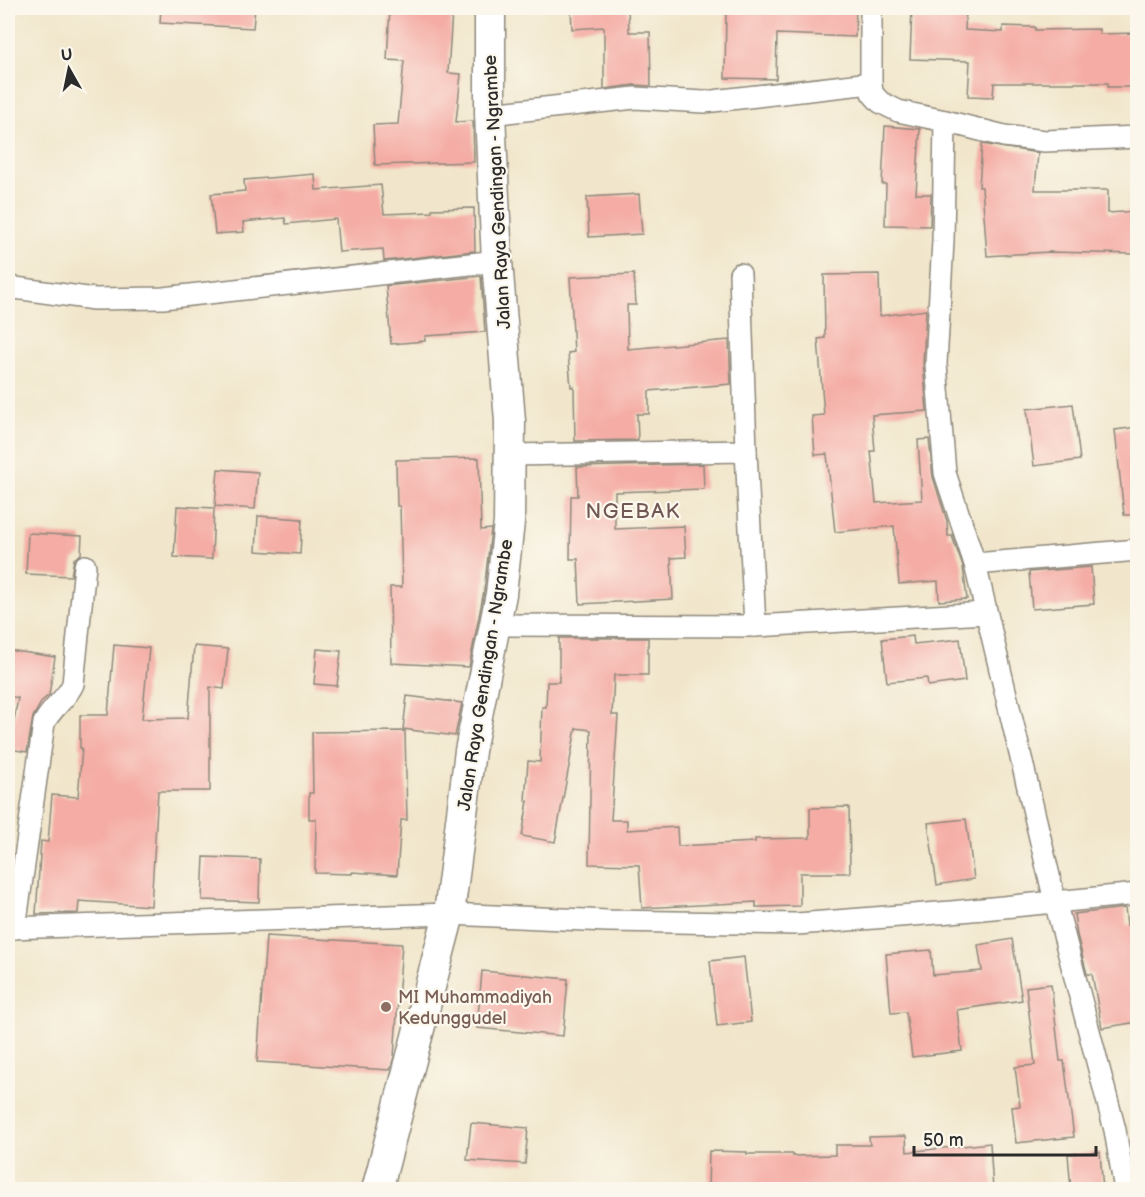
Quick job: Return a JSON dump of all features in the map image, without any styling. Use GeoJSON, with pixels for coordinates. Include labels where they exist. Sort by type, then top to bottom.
{"type":"FeatureCollection","features":[{"type":"Feature","properties":{"kind":"main road","name":"Jalan Raya Gendingan - Ngrambe"},"geometry":{"type":"LineString","coordinates":[[376,1190],[449,914],[470,751],[496,625],[509,522],[510,421],[497,261],[490,114],[490,8]]}},
{"type":"Feature","properties":{"kind":"street"},"geometry":{"type":"LineString","coordinates":[[871,8],[872,93],[886,107],[1004,136],[1045,141],[1137,137]]}},
{"type":"Feature","properties":{"kind":"street"},"geometry":{"type":"LineString","coordinates":[[490,114],[635,98],[704,102],[871,83]]}},
{"type":"Feature","properties":{"kind":"street"},"geometry":{"type":"LineString","coordinates":[[945,121],[943,241],[936,364],[945,473],[975,564],[1055,901],[1115,1130],[1125,1190]]}},
{"type":"Feature","properties":{"kind":"street"},"geometry":{"type":"LineString","coordinates":[[8,287],[94,299],[164,298],[497,261]]}},
{"type":"Feature","properties":{"kind":"street"},"geometry":{"type":"LineString","coordinates":[[740,274],[755,626]]}},
{"type":"Feature","properties":{"kind":"street"},"geometry":{"type":"LineString","coordinates":[[511,455],[746,451]]}},
{"type":"Feature","properties":{"kind":"street"},"geometry":{"type":"LineString","coordinates":[[975,564],[1137,550]]}},
{"type":"Feature","properties":{"kind":"street"},"geometry":{"type":"LineString","coordinates":[[85,566],[73,684],[44,723],[11,928],[449,914],[608,921],[797,924],[1137,894]]}},
{"type":"Feature","properties":{"kind":"street"},"geometry":{"type":"LineString","coordinates":[[496,625],[755,626],[986,613]]}},
{"type":"Feature","properties":{"kind":"building"},"geometry":{"type":"Polygon","coordinates":[[[161,8],[255,8],[253,28],[160,23],[161,8]]]}},
{"type":"Feature","properties":{"kind":"building"},"geometry":{"type":"Polygon","coordinates":[[[390,8],[452,12],[448,73],[461,74],[456,122],[473,121],[474,162],[375,165],[373,125],[398,124],[404,61],[387,60],[390,8]]]}},
{"type":"Feature","properties":{"kind":"building"},"geometry":{"type":"Polygon","coordinates":[[[571,8],[628,8],[629,32],[650,32],[651,86],[634,85],[604,89],[604,27],[572,29],[571,8]]]}},
{"type":"Feature","properties":{"kind":"building"},"geometry":{"type":"Polygon","coordinates":[[[810,8],[856,8],[855,37],[777,34],[776,79],[725,78],[726,10],[810,11],[810,8]]]}},
{"type":"Feature","properties":{"kind":"building"},"geometry":{"type":"Polygon","coordinates":[[[912,8],[966,8],[965,30],[1003,32],[1003,26],[1035,27],[1035,30],[1099,29],[1099,34],[1137,33],[1137,87],[1108,87],[1108,83],[994,83],[993,97],[968,96],[970,61],[910,59],[912,8]]]}},
{"type":"Feature","properties":{"kind":"building"},"geometry":{"type":"Polygon","coordinates":[[[885,126],[920,129],[916,194],[931,194],[930,226],[885,225],[886,184],[882,184],[885,126]]]}},
{"type":"Feature","properties":{"kind":"building"},"geometry":{"type":"Polygon","coordinates":[[[982,144],[1038,153],[1035,190],[1108,190],[1108,213],[1137,211],[1137,254],[1049,252],[987,256],[982,187],[979,187],[982,144]]]}},
{"type":"Feature","properties":{"kind":"building"},"geometry":{"type":"Polygon","coordinates":[[[315,174],[316,190],[381,185],[384,214],[474,208],[475,251],[384,261],[383,249],[339,252],[336,219],[286,224],[285,218],[243,222],[244,232],[215,234],[211,194],[245,191],[244,180],[315,174]]]}},
{"type":"Feature","properties":{"kind":"building"},"geometry":{"type":"Polygon","coordinates":[[[639,194],[642,234],[589,237],[587,197],[639,194]]]}},
{"type":"Feature","properties":{"kind":"building"},"geometry":{"type":"Polygon","coordinates":[[[634,274],[636,305],[627,305],[628,349],[729,340],[731,384],[649,391],[649,414],[637,414],[638,440],[575,441],[574,387],[571,387],[568,353],[574,352],[570,277],[634,274]]]}},
{"type":"Feature","properties":{"kind":"building"},"geometry":{"type":"Polygon","coordinates":[[[879,274],[880,316],[926,310],[923,363],[927,411],[872,415],[875,451],[871,451],[876,503],[922,500],[918,440],[929,439],[933,477],[947,521],[948,536],[952,536],[963,567],[967,599],[939,601],[938,581],[899,584],[894,526],[835,532],[827,454],[815,455],[812,416],[824,415],[818,339],[825,338],[824,275],[879,274]]]}},
{"type":"Feature","properties":{"kind":"building"},"geometry":{"type":"Polygon","coordinates":[[[481,276],[485,332],[425,336],[425,341],[391,344],[386,286],[481,276]]]}},
{"type":"Feature","properties":{"kind":"building"},"geometry":{"type":"Polygon","coordinates":[[[1073,404],[1080,460],[1034,466],[1027,409],[1073,404]]]}},
{"type":"Feature","properties":{"kind":"building"},"geometry":{"type":"Polygon","coordinates":[[[1137,427],[1137,515],[1124,515],[1115,430],[1137,427]]]}},
{"type":"Feature","properties":{"kind":"building"},"geometry":{"type":"Polygon","coordinates":[[[479,458],[481,530],[491,529],[484,591],[469,667],[391,663],[390,587],[402,587],[400,506],[397,506],[396,460],[479,458]]]}},
{"type":"Feature","properties":{"kind":"building"},"geometry":{"type":"Polygon","coordinates":[[[703,464],[704,489],[615,492],[615,529],[684,526],[686,557],[671,558],[673,599],[580,604],[578,559],[570,559],[571,496],[578,496],[577,467],[703,464]]]}},
{"type":"Feature","properties":{"kind":"building"},"geometry":{"type":"Polygon","coordinates":[[[218,469],[258,472],[255,509],[215,506],[218,469]]]}},
{"type":"Feature","properties":{"kind":"building"},"geometry":{"type":"Polygon","coordinates":[[[177,506],[214,508],[212,559],[174,557],[177,506]]]}},
{"type":"Feature","properties":{"kind":"building"},"geometry":{"type":"Polygon","coordinates":[[[258,516],[302,519],[300,554],[256,551],[258,516]]]}},
{"type":"Feature","properties":{"kind":"building"},"geometry":{"type":"Polygon","coordinates":[[[28,533],[82,536],[81,554],[74,559],[71,576],[26,574],[28,533]]]}},
{"type":"Feature","properties":{"kind":"building"},"geometry":{"type":"Polygon","coordinates":[[[1091,567],[1094,604],[1032,609],[1029,572],[1091,567]]]}},
{"type":"Feature","properties":{"kind":"building"},"geometry":{"type":"Polygon","coordinates":[[[913,636],[914,644],[960,639],[965,681],[928,686],[927,678],[887,682],[882,639],[913,636]]]}},
{"type":"Feature","properties":{"kind":"building"},"geometry":{"type":"Polygon","coordinates":[[[559,638],[648,638],[648,675],[614,675],[612,715],[618,715],[611,820],[627,820],[627,830],[677,827],[678,846],[755,842],[755,839],[810,838],[810,808],[849,807],[850,873],[800,873],[800,906],[756,907],[756,902],[642,908],[639,865],[589,864],[591,730],[576,728],[555,842],[522,836],[528,801],[525,801],[528,761],[540,762],[542,707],[546,707],[547,682],[559,682],[559,638]]]}},
{"type":"Feature","properties":{"kind":"building"},"geometry":{"type":"Polygon","coordinates":[[[114,645],[149,648],[142,719],[188,718],[194,646],[228,649],[224,689],[210,687],[210,791],[158,791],[151,906],[79,901],[78,913],[36,914],[41,841],[48,842],[52,795],[78,797],[82,748],[80,748],[80,715],[108,715],[114,645]]]}},
{"type":"Feature","properties":{"kind":"building"},"geometry":{"type":"Polygon","coordinates":[[[317,649],[341,651],[337,686],[314,684],[317,649]]]}},
{"type":"Feature","properties":{"kind":"building"},"geometry":{"type":"Polygon","coordinates":[[[8,650],[55,657],[49,695],[42,701],[33,717],[27,752],[9,749],[18,698],[8,696],[8,650]]]}},
{"type":"Feature","properties":{"kind":"building"},"geometry":{"type":"Polygon","coordinates":[[[407,696],[462,703],[455,736],[403,729],[407,696]]]}},
{"type":"Feature","properties":{"kind":"building"},"geometry":{"type":"Polygon","coordinates":[[[405,731],[407,820],[401,820],[397,875],[352,872],[352,874],[315,873],[316,819],[309,819],[309,793],[313,793],[312,732],[405,731]]]}},
{"type":"Feature","properties":{"kind":"building"},"geometry":{"type":"Polygon","coordinates":[[[966,819],[974,879],[937,885],[928,823],[966,819]]]}},
{"type":"Feature","properties":{"kind":"building"},"geometry":{"type":"Polygon","coordinates":[[[204,857],[260,859],[259,902],[202,900],[204,857]]]}},
{"type":"Feature","properties":{"kind":"building"},"geometry":{"type":"Polygon","coordinates":[[[1125,908],[1127,925],[1137,923],[1137,1022],[1102,1028],[1092,974],[1087,974],[1074,914],[1125,908]]]}},
{"type":"Feature","properties":{"kind":"building"},"geometry":{"type":"Polygon","coordinates":[[[266,936],[402,944],[394,1057],[390,1070],[257,1062],[266,936]]]}},
{"type":"Feature","properties":{"kind":"building"},"geometry":{"type":"Polygon","coordinates":[[[1012,939],[1022,1000],[957,1010],[962,1051],[912,1057],[906,1012],[891,1013],[886,954],[931,950],[933,975],[982,971],[978,945],[1012,939]]]}},
{"type":"Feature","properties":{"kind":"building"},"geometry":{"type":"Polygon","coordinates":[[[744,957],[751,1022],[717,1026],[710,961],[744,957]]]}},
{"type":"Feature","properties":{"kind":"building"},"geometry":{"type":"Polygon","coordinates":[[[482,971],[568,979],[563,1036],[477,1028],[482,971]]]}},
{"type":"Feature","properties":{"kind":"building"},"geometry":{"type":"Polygon","coordinates":[[[1051,984],[1060,1061],[1064,1061],[1074,1137],[1016,1143],[1012,1107],[1020,1106],[1015,1067],[1035,1065],[1026,987],[1051,984]]]}},
{"type":"Feature","properties":{"kind":"building"},"geometry":{"type":"Polygon","coordinates":[[[471,1123],[528,1128],[525,1164],[467,1160],[471,1123]]]}},
{"type":"Feature","properties":{"kind":"building"},"geometry":{"type":"Polygon","coordinates":[[[906,1136],[907,1152],[990,1143],[993,1190],[708,1190],[709,1151],[793,1154],[793,1156],[835,1155],[835,1145],[870,1145],[869,1137],[906,1136]]]}},
{"type":"Feature","properties":{"kind":"building"},"geometry":{"type":"Polygon","coordinates":[[[1100,1152],[1103,1190],[1071,1190],[1068,1154],[1100,1152]]]}},
{"type":"Feature","properties":{"kind":"place","name":"MI Muhammadiyah Kedunggudel"},"geometry":{"type":"Point","coordinates":[386,1007]}},
{"type":"Feature","properties":{"kind":"district","name":"NGEBAK"},"geometry":{"type":"Point","coordinates":[633,511]}}]}
